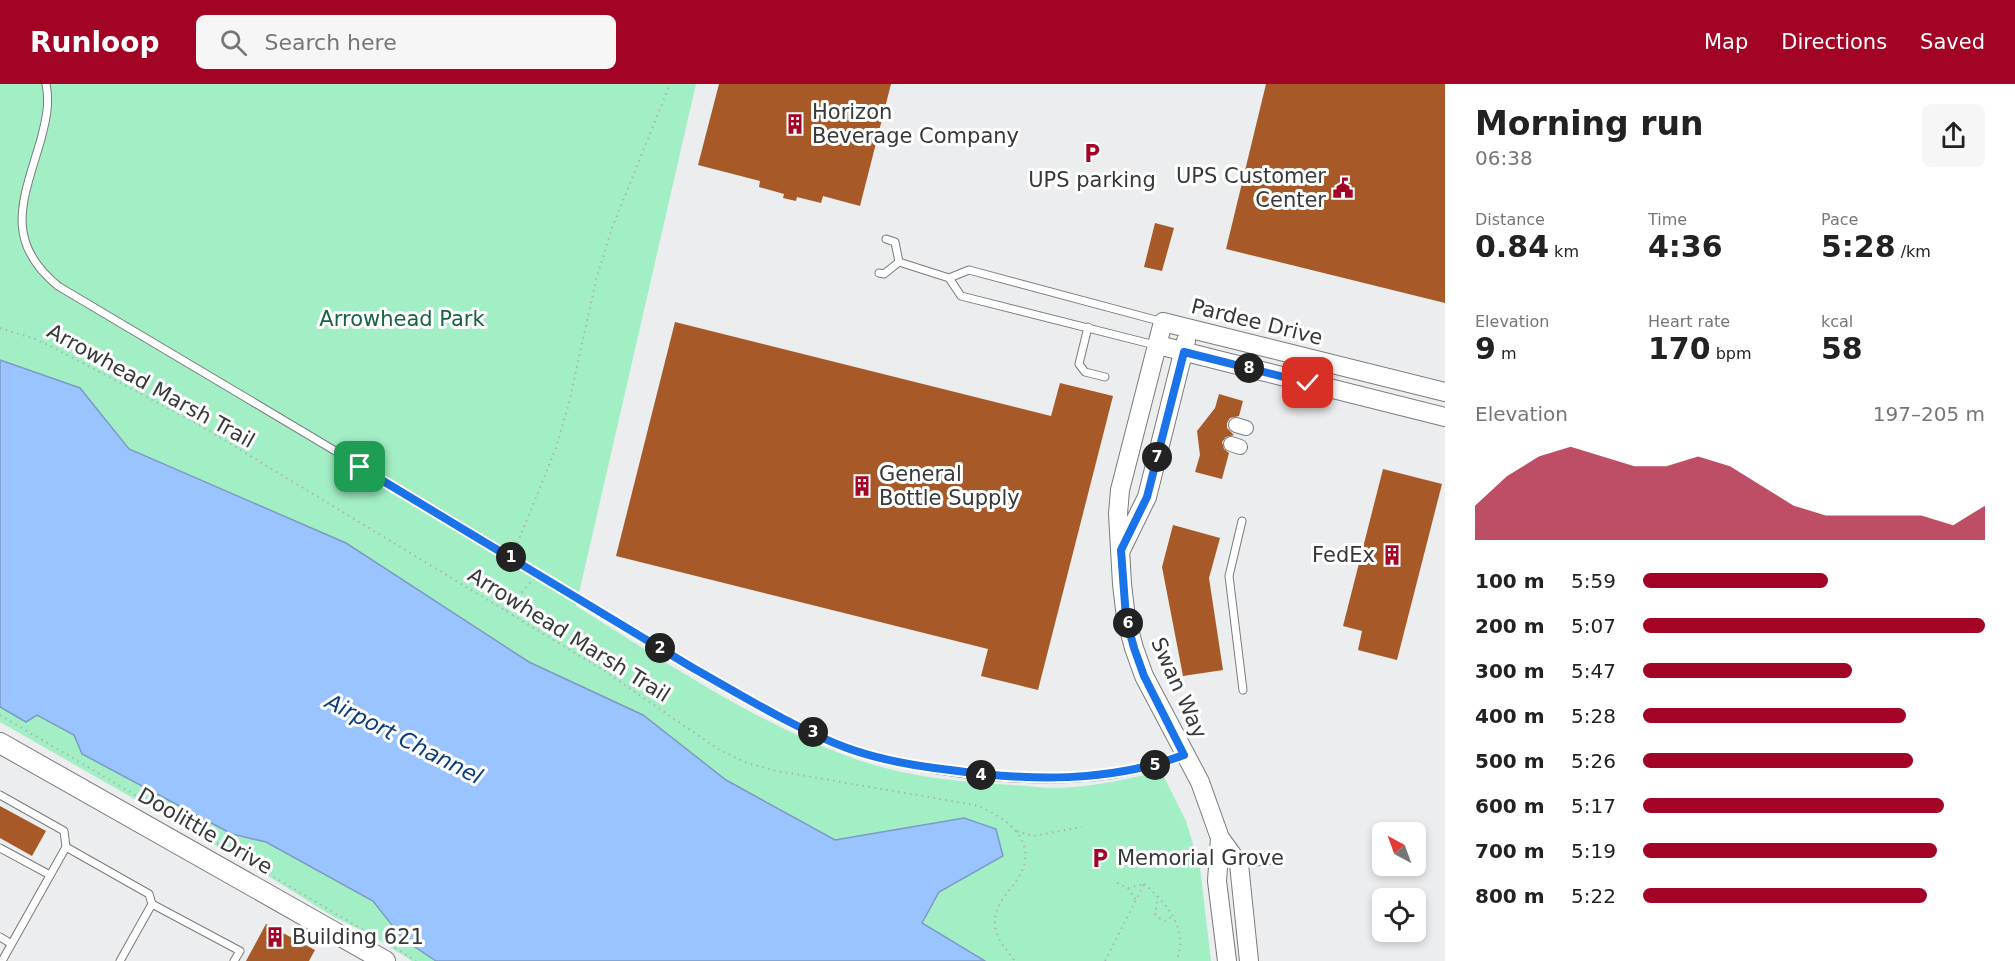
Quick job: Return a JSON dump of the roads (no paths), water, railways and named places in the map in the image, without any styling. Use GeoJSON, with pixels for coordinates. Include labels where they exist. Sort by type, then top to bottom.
{"type":"FeatureCollection","features":[{"type":"Feature","properties":{"kind":"main road","name":"Pardee Drive"},"geometry":{"type":"LineString","coordinates":[[1163,322],[1445,392]]}},
{"type":"Feature","properties":{"kind":"main road","name":"Swan Way"},"geometry":{"type":"LineString","coordinates":[[1163,322],[1120,490],[1118,514],[1125,607],[1134,648],[1144,676],[1200,782],[1220,838],[1239,864]]}},
{"type":"Feature","properties":{"kind":"main road"},"geometry":{"type":"LineString","coordinates":[[1121,550],[1147,497],[1189,329]]}},
{"type":"Feature","properties":{"kind":"main road"},"geometry":{"type":"LineString","coordinates":[[1158,345],[1445,417]]}},
{"type":"Feature","properties":{"kind":"main road","name":"Doolittle Drive"},"geometry":{"type":"LineString","coordinates":[[0,743],[385,952]]}},
{"type":"Feature","properties":{"kind":"main road","name":"Swan Way"},"geometry":{"type":"LineString","coordinates":[[1220,838],[1217,881],[1227,961]]}},
{"type":"Feature","properties":{"kind":"main road"},"geometry":{"type":"LineString","coordinates":[[1239,864],[1249,961]]}},
{"type":"Feature","properties":{"kind":"lane"},"geometry":{"type":"LineString","coordinates":[[46,84],[49,97],[46,120],[25,196],[22,220],[24,241],[30,257],[41,272],[58,286],[539,573],[693,668],[748,699],[847,748],[888,760],[981,775],[1064,779],[1134,771],[1184,755]]}},
{"type":"Feature","properties":{"kind":"lane"},"geometry":{"type":"LineString","coordinates":[[886,240],[895,242],[900,262]]}},
{"type":"Feature","properties":{"kind":"lane"},"geometry":{"type":"LineString","coordinates":[[879,273],[884,274],[900,262]]}},
{"type":"Feature","properties":{"kind":"lane"},"geometry":{"type":"LineString","coordinates":[[900,262],[949,278],[961,296],[1158,345]]}},
{"type":"Feature","properties":{"kind":"lane"},"geometry":{"type":"LineString","coordinates":[[949,278],[969,270],[1163,322]]}},
{"type":"Feature","properties":{"kind":"lane"},"geometry":{"type":"LineString","coordinates":[[1088,327],[1079,364],[1085,372],[1105,377]]}},
{"type":"Feature","properties":{"kind":"lane"},"geometry":{"type":"LineString","coordinates":[[1242,521],[1229,576],[1243,690]]}},
{"type":"Feature","properties":{"kind":"lane"},"geometry":{"type":"LineString","coordinates":[[0,795],[64,831],[66,847],[10,943],[2,961]]}},
{"type":"Feature","properties":{"kind":"lane"},"geometry":{"type":"LineString","coordinates":[[28,821],[32,813]]}},
{"type":"Feature","properties":{"kind":"lane"},"geometry":{"type":"LineString","coordinates":[[10,853],[14,845]]}},
{"type":"Feature","properties":{"kind":"lane"},"geometry":{"type":"LineString","coordinates":[[66,847],[148,894],[152,904],[240,951],[234,961]]}},
{"type":"Feature","properties":{"kind":"lane"},"geometry":{"type":"LineString","coordinates":[[0,848],[50,875]]}},
{"type":"Feature","properties":{"kind":"lane"},"geometry":{"type":"LineString","coordinates":[[1239,864],[1271,860]]}},
{"type":"Feature","properties":{"kind":"lane"},"geometry":{"type":"LineString","coordinates":[[120,961],[152,904]]}},
{"type":"Feature","properties":{"kind":"lane"},"geometry":{"type":"LineString","coordinates":[[0,937],[10,943]]}},
{"type":"Feature","properties":{"kind":"water","name":"Airport Channel"},"geometry":{"type":"Polygon","coordinates":[[[0,360],[80,388],[129,449],[346,543],[529,662],[643,715],[726,780],[835,840],[964,818],[996,829],[1003,856],[939,892],[922,923],[985,961],[436,961],[403,939],[373,901],[266,842],[232,834],[82,754],[74,735],[37,715],[26,722],[0,707],[0,360]]]}},
{"type":"Feature","properties":{"kind":"place","name":"Horizon Beverage Company"},"geometry":{"type":"Point","coordinates":[795,124]}},
{"type":"Feature","properties":{"kind":"place","name":"UPS parking"},"geometry":{"type":"Point","coordinates":[1092,153]}},
{"type":"Feature","properties":{"kind":"place","name":"UPS Customer Center"},"geometry":{"type":"Point","coordinates":[1343,188]}},
{"type":"Feature","properties":{"kind":"place","name":"General Bottle Supply"},"geometry":{"type":"Point","coordinates":[862,486]}},
{"type":"Feature","properties":{"kind":"place","name":"FedEx"},"geometry":{"type":"Point","coordinates":[1392,555]}},
{"type":"Feature","properties":{"kind":"place","name":"Memorial Grove"},"geometry":{"type":"Point","coordinates":[1100,858]}},
{"type":"Feature","properties":{"kind":"place","name":"Building 621"},"geometry":{"type":"Point","coordinates":[275,937]}},
{"type":"Feature","properties":{"kind":"park label","name":"Arrowhead Park"},"geometry":{"type":"Point","coordinates":[402,319]}}]}
